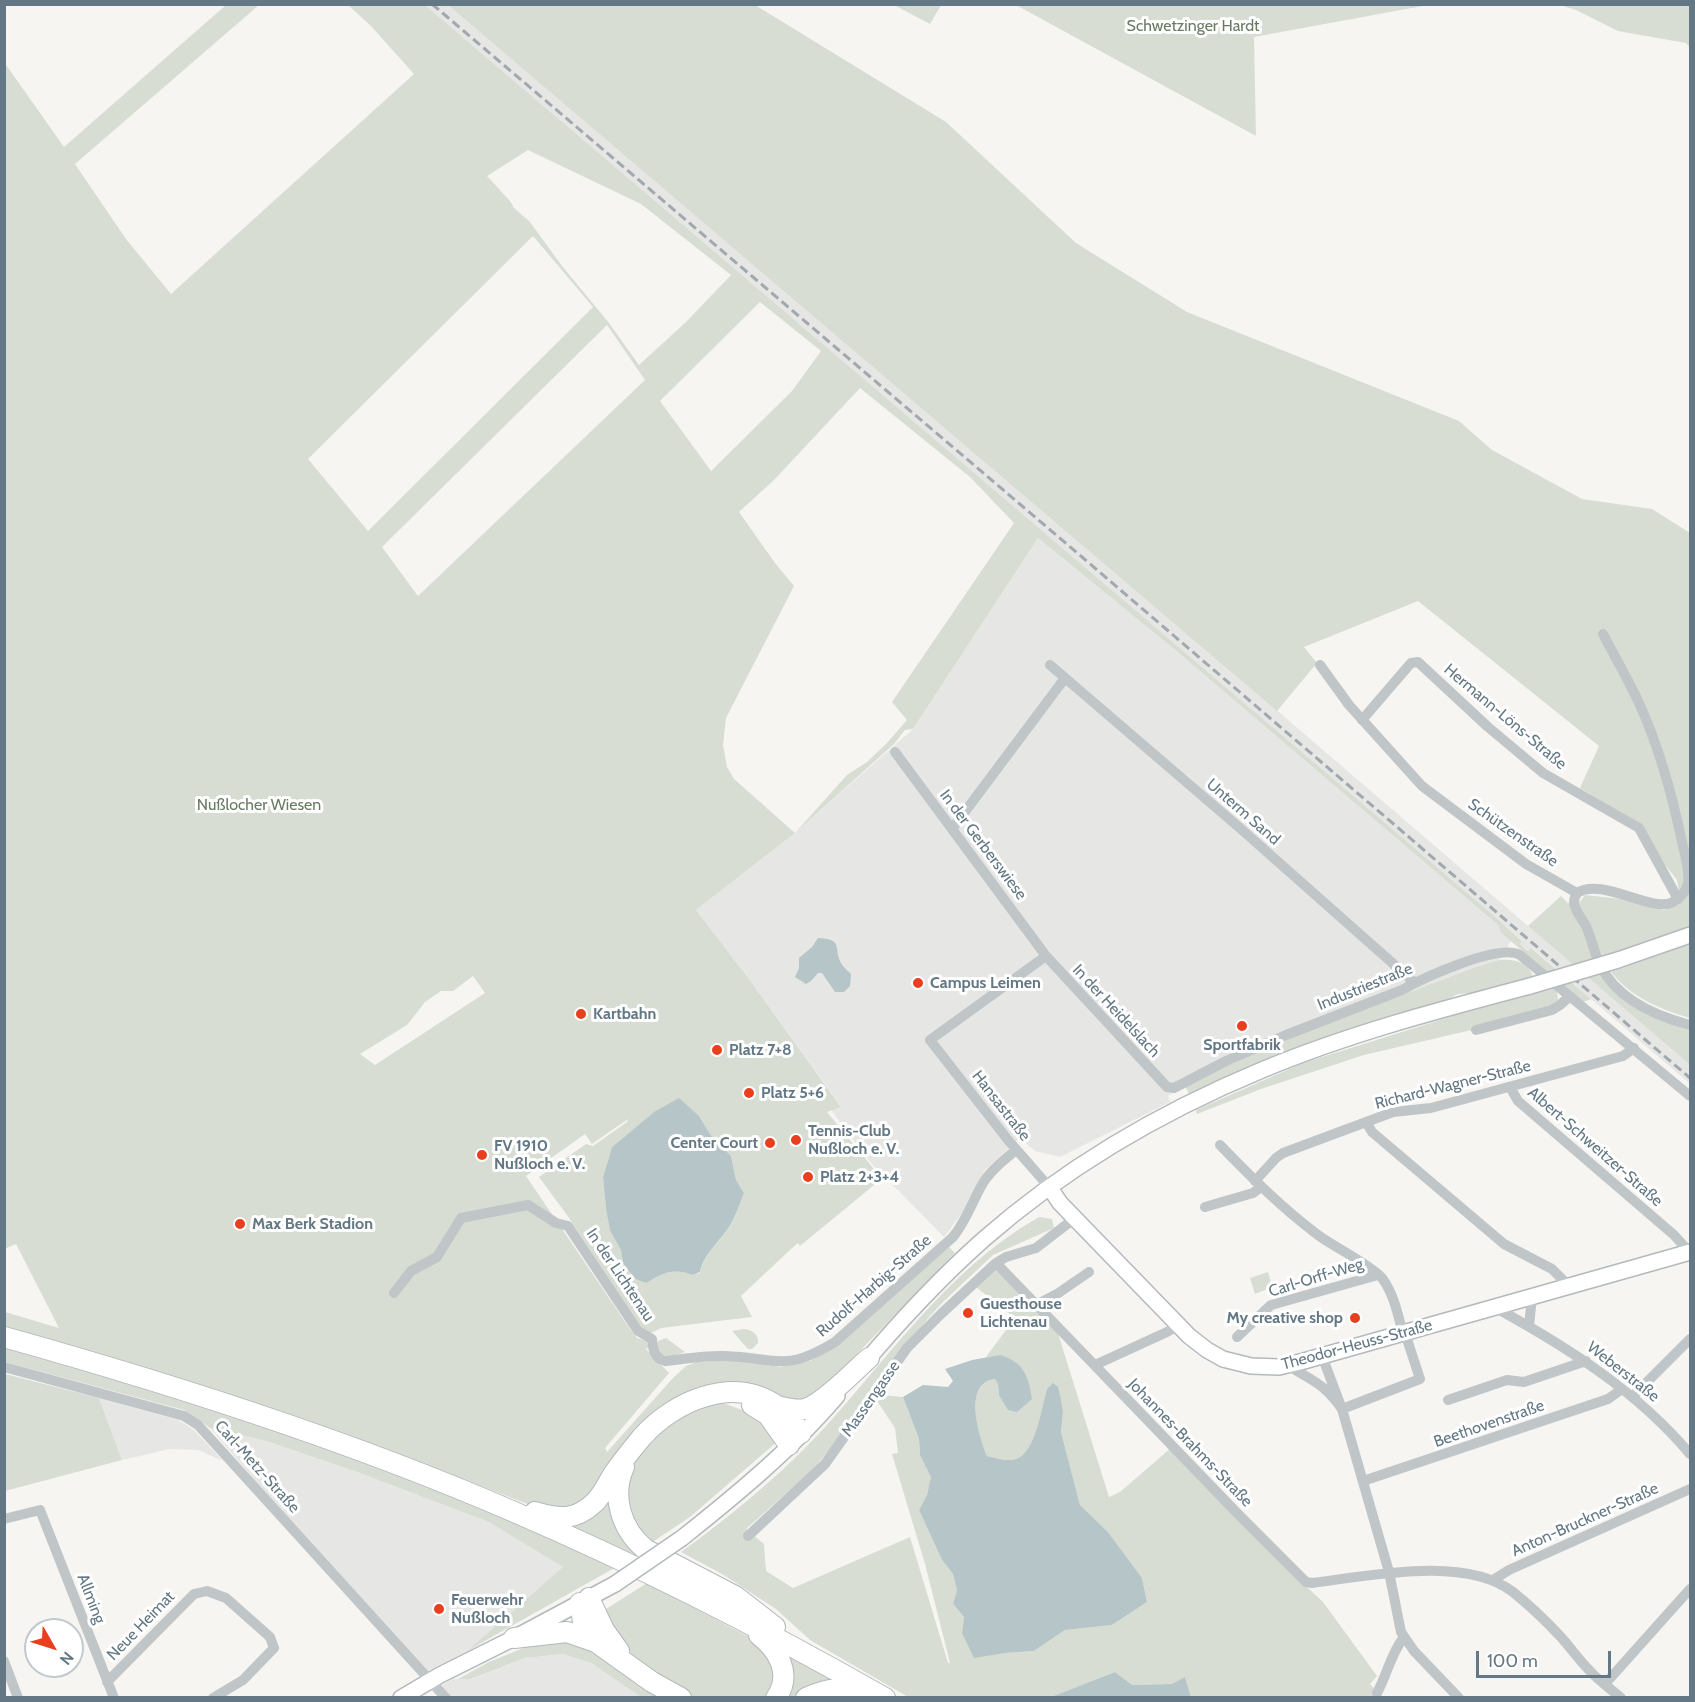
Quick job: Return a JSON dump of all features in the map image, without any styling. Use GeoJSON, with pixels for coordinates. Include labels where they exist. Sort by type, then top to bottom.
{"type":"FeatureCollection","features":[{"type":"Feature","properties":{"kind":"highway"},"geometry":{"type":"LineString","coordinates":[[4,1337],[127,1371],[257,1414],[393,1464],[511,1511],[617,1558],[733,1615],[802,1650],[885,1698]]}},
{"type":"Feature","properties":{"kind":"highway"},"geometry":{"type":"LineString","coordinates":[[511,1511],[531,1510],[555,1518],[568,1518],[579,1513],[595,1502],[614,1473],[650,1428],[672,1410],[699,1398],[740,1392],[792,1410],[805,1409],[817,1403],[869,1358]]}},
{"type":"Feature","properties":{"kind":"highway"},"geometry":{"type":"LineString","coordinates":[[725,1394],[759,1408],[795,1439]]}},
{"type":"Feature","properties":{"kind":"highway"},"geometry":{"type":"LineString","coordinates":[[777,1406],[795,1439]]}},
{"type":"Feature","properties":{"kind":"highway"},"geometry":{"type":"LineString","coordinates":[[634,1448],[618,1486],[623,1520],[628,1532],[637,1542],[655,1554],[735,1596],[802,1650]]}},
{"type":"Feature","properties":{"kind":"highway"},"geometry":{"type":"LineString","coordinates":[[584,1601],[583,1622],[596,1642]]}},
{"type":"Feature","properties":{"kind":"highway"},"geometry":{"type":"LineString","coordinates":[[584,1601],[630,1665]]}},
{"type":"Feature","properties":{"kind":"highway"},"geometry":{"type":"LineString","coordinates":[[733,1615],[771,1645],[781,1659],[784,1676],[781,1691],[776,1698]]}},
{"type":"Feature","properties":{"kind":"highway"},"geometry":{"type":"LineString","coordinates":[[514,1638],[567,1632],[596,1642],[651,1682],[681,1698]]}},
{"type":"Feature","properties":{"kind":"highway"},"geometry":{"type":"LineString","coordinates":[[806,1698],[825,1689],[850,1689],[876,1698]]}},
{"type":"Feature","properties":{"kind":"main road"},"geometry":{"type":"LineString","coordinates":[[401,1698],[615,1584],[682,1538],[730,1500],[795,1439],[829,1405],[935,1285],[968,1253],[1050,1188],[1146,1127],[1197,1099],[1307,1052],[1398,1022],[1618,960],[1690,935]]}},
{"type":"Feature","properties":{"kind":"main road","name":"Theodor-Heuss-Straße"},"geometry":{"type":"LineString","coordinates":[[1050,1188],[1074,1218],[1199,1345],[1223,1359],[1256,1367],[1288,1365],[1689,1253]]}},
{"type":"Feature","properties":{"kind":"street"},"geometry":{"type":"LineString","coordinates":[[1603,634],[1641,708],[1669,786],[1688,877],[1686,888],[1678,899],[1668,904],[1584,889],[1574,897],[1574,906],[1587,929],[1600,965],[1616,988],[1623,995],[1648,1010],[1690,1025]]}},
{"type":"Feature","properties":{"kind":"street","name":"Hermann-Löns-Straße"},"geometry":{"type":"LineString","coordinates":[[1362,720],[1411,663],[1418,662],[1488,727],[1543,773],[1639,828],[1678,899]]}},
{"type":"Feature","properties":{"kind":"street","name":"Unterm Sand"},"geometry":{"type":"LineString","coordinates":[[1050,665],[1415,983]]}},
{"type":"Feature","properties":{"kind":"street","name":"Schützenstraße"},"geometry":{"type":"LineString","coordinates":[[1320,665],[1362,720],[1422,786],[1526,864],[1577,893]]}},
{"type":"Feature","properties":{"kind":"street"},"geometry":{"type":"LineString","coordinates":[[952,829],[1065,678]]}},
{"type":"Feature","properties":{"kind":"street","name":"In der Gerberswiese"},"geometry":{"type":"LineString","coordinates":[[895,752],[1046,956]]}},
{"type":"Feature","properties":{"kind":"street","name":"Industriestraße"},"geometry":{"type":"LineString","coordinates":[[1165,1086],[1174,1088],[1226,1061],[1286,1035],[1480,957],[1509,951],[1520,955],[1570,996]]}},
{"type":"Feature","properties":{"kind":"street","name":"Hansastraße"},"geometry":{"type":"LineString","coordinates":[[1046,956],[930,1040],[1016,1150],[1050,1188]]}},
{"type":"Feature","properties":{"kind":"street","name":"In der Heidelslach"},"geometry":{"type":"LineString","coordinates":[[1046,956],[1165,1086]]}},
{"type":"Feature","properties":{"kind":"street"},"geometry":{"type":"LineString","coordinates":[[1476,1030],[1552,1010],[1570,996],[1690,1096]]}},
{"type":"Feature","properties":{"kind":"street","name":"Richard-Wagner-Straße"},"geometry":{"type":"LineString","coordinates":[[1258,1184],[1276,1158],[1283,1153],[1366,1122],[1393,1113],[1431,1108],[1623,1056],[1634,1048]]}},
{"type":"Feature","properties":{"kind":"street","name":"Albert-Schweitzer-Straße"},"geometry":{"type":"LineString","coordinates":[[1510,1087],[1518,1101],[1674,1235],[1689,1253]]}},
{"type":"Feature","properties":{"kind":"street"},"geometry":{"type":"LineString","coordinates":[[1366,1122],[1372,1132],[1504,1244],[1552,1269],[1570,1287]]}},
{"type":"Feature","properties":{"kind":"street"},"geometry":{"type":"LineString","coordinates":[[1220,1145],[1258,1184],[1320,1237],[1378,1275],[1389,1289],[1420,1379],[1342,1409]]}},
{"type":"Feature","properties":{"kind":"street","name":"Rudolf-Harbig-Straße"},"geometry":{"type":"LineString","coordinates":[[777,1363],[798,1360],[815,1354],[835,1342],[953,1238],[965,1221],[989,1174],[1016,1150]]}},
{"type":"Feature","properties":{"kind":"street"},"geometry":{"type":"LineString","coordinates":[[1205,1207],[1253,1193],[1258,1184]]}},
{"type":"Feature","properties":{"kind":"street","name":"In der Lichtenau"},"geometry":{"type":"LineString","coordinates":[[394,1293],[411,1272],[437,1257],[461,1218],[528,1205],[555,1223],[568,1226],[638,1331],[652,1339],[659,1359],[665,1361],[701,1356],[724,1356],[777,1363]]}},
{"type":"Feature","properties":{"kind":"street"},"geometry":{"type":"LineString","coordinates":[[996,1263],[1006,1257],[1036,1248],[1074,1218]]}},
{"type":"Feature","properties":{"kind":"street","name":"Johannes-Brahms-Straße"},"geometry":{"type":"LineString","coordinates":[[996,1263],[1306,1582],[1315,1583],[1389,1572]]}},
{"type":"Feature","properties":{"kind":"street","name":"Massengasse"},"geometry":{"type":"LineString","coordinates":[[748,1536],[825,1464],[907,1348],[996,1263]]}},
{"type":"Feature","properties":{"kind":"street"},"geometry":{"type":"LineString","coordinates":[[1036,1305],[1089,1272]]}},
{"type":"Feature","properties":{"kind":"street","name":"Carl-Orff-Weg"},"geometry":{"type":"LineString","coordinates":[[1237,1337],[1271,1305],[1378,1275]]}},
{"type":"Feature","properties":{"kind":"street"},"geometry":{"type":"LineString","coordinates":[[1529,1326],[1532,1298]]}},
{"type":"Feature","properties":{"kind":"street","name":"Weberstraße"},"geometry":{"type":"LineString","coordinates":[[1496,1308],[1586,1361],[1658,1419],[1690,1454]]}},
{"type":"Feature","properties":{"kind":"street"},"geometry":{"type":"LineString","coordinates":[[1095,1365],[1179,1325]]}},
{"type":"Feature","properties":{"kind":"street"},"geometry":{"type":"LineString","coordinates":[[1632,1397],[1690,1339]]}},
{"type":"Feature","properties":{"kind":"street"},"geometry":{"type":"LineString","coordinates":[[1322,1356],[1342,1409],[1389,1572],[1398,1620],[1404,1637],[1414,1651],[1459,1698]]}},
{"type":"Feature","properties":{"kind":"street"},"geometry":{"type":"LineString","coordinates":[[1448,1400],[1507,1380],[1524,1382],[1586,1361]]}},
{"type":"Feature","properties":{"kind":"street"},"geometry":{"type":"LineString","coordinates":[[1288,1365],[1328,1391],[1342,1409]]}},
{"type":"Feature","properties":{"kind":"street","name":"Carl-Metz-Straße"},"geometry":{"type":"LineString","coordinates":[[4,1367],[184,1416],[198,1425],[446,1698]]}},
{"type":"Feature","properties":{"kind":"street","name":"Beethovenstraße"},"geometry":{"type":"LineString","coordinates":[[1363,1481],[1608,1399],[1622,1389]]}},
{"type":"Feature","properties":{"kind":"street","name":"Anton-Bruckner-Straße"},"geometry":{"type":"LineString","coordinates":[[1493,1580],[1509,1570],[1690,1489]]}},
{"type":"Feature","properties":{"kind":"street","name":"Allming"},"geometry":{"type":"LineString","coordinates":[[4,1520],[40,1510],[114,1698]]}},
{"type":"Feature","properties":{"kind":"street"},"geometry":{"type":"LineString","coordinates":[[1389,1572],[1441,1571],[1493,1580],[1515,1594],[1559,1635],[1588,1670],[1621,1698]]}},
{"type":"Feature","properties":{"kind":"street"},"geometry":{"type":"LineString","coordinates":[[1605,1684],[1690,1589]]}},
{"type":"Feature","properties":{"kind":"street","name":"Neue Heimat"},"geometry":{"type":"LineString","coordinates":[[107,1682],[194,1594],[207,1591],[226,1598],[270,1637],[274,1648],[243,1680],[213,1698]]}},
{"type":"Feature","properties":{"kind":"street"},"geometry":{"type":"LineString","coordinates":[[1377,1693],[1396,1647],[1404,1637]]}},
{"type":"Feature","properties":{"kind":"street"},"geometry":{"type":"LineString","coordinates":[[4,1661],[18,1698]]}},
{"type":"Feature","properties":{"kind":"shaded area"},"geometry":{"type":"Polygon","coordinates":[[[425,5],[448,5],[1089,549],[1690,1065],[1690,1084],[1532,948],[1529,951],[1520,944],[1522,940],[1492,914],[425,5]]]}},
{"type":"Feature","properties":{"kind":"shaded area"},"geometry":{"type":"Polygon","coordinates":[[[1038,538],[1174,649],[1498,925],[1500,932],[1511,941],[1499,960],[1185,1085],[1168,1096],[1170,1102],[1060,1157],[1035,1151],[1020,1138],[985,1170],[962,1213],[944,1237],[870,1162],[831,1110],[841,1106],[696,910],[795,833],[913,729],[1038,538]]]}},
{"type":"Feature","properties":{"kind":"shaded area"},"geometry":{"type":"Polygon","coordinates":[[[818,938],[835,942],[841,963],[851,974],[850,986],[844,992],[835,992],[822,973],[818,973],[806,984],[795,977],[799,968],[799,958],[812,947],[818,938]]]}},
{"type":"Feature","properties":{"kind":"shaded area"},"geometry":{"type":"Polygon","coordinates":[[[679,1098],[699,1116],[710,1134],[731,1156],[736,1180],[744,1193],[731,1224],[709,1253],[700,1272],[693,1275],[669,1272],[646,1283],[636,1279],[623,1264],[621,1250],[610,1230],[603,1177],[612,1147],[654,1112],[679,1098]]]}},
{"type":"Feature","properties":{"kind":"shaded area"},"geometry":{"type":"Polygon","coordinates":[[[1000,1355],[1015,1362],[1024,1371],[1032,1399],[1017,1412],[1008,1410],[999,1395],[995,1379],[985,1383],[979,1390],[976,1400],[977,1424],[987,1456],[1009,1460],[1023,1455],[1033,1439],[1047,1389],[1053,1383],[1058,1387],[1063,1412],[1061,1432],[1080,1505],[1108,1532],[1142,1578],[1147,1602],[1112,1625],[1065,1630],[1034,1651],[974,1658],[962,1633],[964,1617],[953,1604],[957,1590],[953,1574],[942,1560],[919,1510],[927,1495],[931,1477],[920,1455],[919,1439],[903,1397],[923,1385],[948,1387],[953,1381],[945,1369],[972,1360],[1000,1355]]]}},
{"type":"Feature","properties":{"kind":"shaded area"},"geometry":{"type":"Polygon","coordinates":[[[99,1398],[178,1420],[194,1430],[223,1461],[198,1450],[170,1449],[122,1460],[99,1398]]]}},
{"type":"Feature","properties":{"kind":"shaded area"},"geometry":{"type":"Polygon","coordinates":[[[210,1428],[266,1441],[357,1472],[489,1522],[564,1567],[467,1651],[427,1671],[317,1552],[210,1428]]]}},
{"type":"Feature","properties":{"kind":"shaded area"},"geometry":{"type":"Polygon","coordinates":[[[563,1654],[591,1663],[641,1697],[439,1698],[432,1691],[453,1679],[472,1679],[525,1658],[563,1654]]]}},
{"type":"Feature","properties":{"kind":"shaded area"},"geometry":{"type":"Polygon","coordinates":[[[1115,1672],[1132,1685],[1172,1684],[1185,1677],[1191,1697],[1051,1697],[1115,1672]]]}},
{"type":"Feature","properties":{"kind":"green space"},"geometry":{"type":"Polygon","coordinates":[[[941,4],[930,24],[894,5],[941,4]]]}},
{"type":"Feature","properties":{"kind":"green space","name":"Nußlocher Wiesen"},"geometry":{"type":"Polygon","coordinates":[[[226,5],[259,5],[75,164],[126,239],[171,294],[414,74],[371,26],[348,5],[425,5],[1492,914],[1522,941],[1520,944],[1528,951],[1531,948],[1591,999],[1583,1002],[1500,932],[1498,925],[1174,649],[1038,538],[913,729],[905,730],[894,744],[795,833],[696,910],[841,1107],[827,1112],[878,1174],[874,1185],[800,1246],[798,1243],[792,1248],[741,1296],[752,1317],[661,1328],[645,1333],[567,1215],[539,1177],[586,1144],[593,1146],[628,1119],[592,1144],[585,1134],[526,1176],[630,1329],[637,1338],[647,1341],[649,1349],[645,1348],[669,1373],[605,1448],[607,1452],[686,1366],[697,1362],[729,1360],[780,1367],[810,1361],[837,1345],[949,1247],[955,1253],[822,1390],[798,1402],[714,1383],[696,1388],[677,1397],[657,1411],[600,1483],[575,1509],[543,1510],[373,1444],[188,1382],[5,1328],[5,1312],[59,1328],[16,1244],[4,1249],[4,62],[64,147],[226,5]],[[528,150],[487,176],[514,208],[530,222],[639,365],[686,322],[731,275],[641,204],[528,150]],[[533,236],[308,459],[368,531],[593,307],[533,236]],[[760,302],[660,401],[711,471],[792,391],[821,351],[760,302]],[[607,325],[382,547],[418,596],[645,380],[607,325]],[[860,388],[775,479],[739,512],[794,586],[726,718],[723,745],[727,767],[734,779],[795,833],[847,775],[867,762],[907,720],[892,702],[1014,523],[970,477],[860,388]],[[473,976],[453,991],[441,991],[425,1002],[407,1025],[360,1054],[375,1065],[485,993],[473,976]],[[654,1112],[612,1147],[603,1177],[606,1208],[621,1250],[623,1264],[645,1283],[669,1272],[693,1275],[700,1273],[709,1254],[731,1225],[744,1193],[736,1180],[731,1156],[710,1134],[699,1116],[654,1112]]]}},
{"type":"Feature","properties":{"kind":"green space"},"geometry":{"type":"Polygon","coordinates":[[[448,5],[755,5],[946,122],[1076,243],[1187,312],[1459,421],[1492,450],[1582,499],[1652,509],[1690,533],[1690,926],[1594,959],[1613,990],[1629,1004],[1654,1017],[1690,1029],[1690,1065],[1528,926],[1561,896],[1568,903],[1580,902],[1585,895],[1621,899],[1664,910],[1677,903],[1679,891],[1677,880],[1628,817],[1580,788],[1599,746],[1418,601],[1304,647],[1317,663],[1277,711],[448,5]]]}},
{"type":"Feature","properties":{"kind":"green space","name":"Schwetzinger Hardt"},"geometry":{"type":"Polygon","coordinates":[[[1016,5],[1428,5],[1254,37],[1256,136],[1016,5]]]}},
{"type":"Feature","properties":{"kind":"green space"},"geometry":{"type":"Polygon","coordinates":[[[1560,5],[1690,5],[1690,48],[1686,43],[1618,31],[1576,10],[1560,5]]]}},
{"type":"Feature","properties":{"kind":"green space"},"geometry":{"type":"Polygon","coordinates":[[[1690,944],[1690,1018],[1668,1011],[1637,996],[1611,972],[1690,944]]]}},
{"type":"Feature","properties":{"kind":"green space"},"geometry":{"type":"Polygon","coordinates":[[[1499,960],[1524,964],[1533,977],[1474,993],[1458,994],[1446,1000],[1348,1030],[1252,1066],[1189,1094],[1185,1085],[1295,1036],[1499,960]]]}},
{"type":"Feature","properties":{"kind":"green space"},"geometry":{"type":"Polygon","coordinates":[[[1556,988],[1559,1003],[1476,1029],[1364,1055],[1261,1089],[1197,1114],[1196,1110],[1303,1063],[1456,1015],[1556,988]]]}},
{"type":"Feature","properties":{"kind":"green space"},"geometry":{"type":"Polygon","coordinates":[[[1039,1217],[1052,1219],[1054,1228],[993,1255],[944,1301],[886,1371],[832,1447],[812,1470],[746,1529],[764,1544],[766,1571],[793,1588],[910,1537],[948,1663],[950,1663],[925,1564],[892,1454],[898,1453],[895,1428],[877,1401],[881,1395],[903,1397],[919,1439],[920,1455],[932,1477],[927,1495],[919,1510],[942,1560],[953,1574],[957,1590],[953,1604],[964,1617],[962,1633],[1005,1653],[1034,1651],[1065,1630],[1112,1625],[1147,1602],[1142,1578],[1108,1532],[1080,1505],[1061,1432],[1063,1412],[1057,1387],[1047,1389],[1033,1439],[1023,1455],[1009,1460],[987,1456],[977,1424],[976,1400],[979,1390],[985,1383],[995,1379],[998,1383],[999,1395],[1000,1356],[986,1357],[1015,1318],[976,1287],[995,1269],[1057,1330],[1109,1497],[1120,1492],[1171,1448],[1283,1565],[1323,1602],[1377,1676],[1370,1684],[1383,1697],[1191,1697],[1185,1677],[1173,1684],[1131,1685],[1115,1672],[1051,1697],[908,1697],[810,1640],[776,1609],[722,1574],[681,1552],[749,1499],[798,1455],[840,1411],[945,1291],[1005,1239],[1039,1217]]]}},
{"type":"Feature","properties":{"kind":"green space"},"geometry":{"type":"Polygon","coordinates":[[[1268,1272],[1272,1287],[1255,1294],[1250,1278],[1268,1272]]]}},
{"type":"Feature","properties":{"kind":"green space"},"geometry":{"type":"Polygon","coordinates":[[[744,1329],[752,1331],[757,1337],[758,1343],[752,1349],[748,1349],[732,1331],[744,1329]]]}},
{"type":"Feature","properties":{"kind":"green space"},"geometry":{"type":"Polygon","coordinates":[[[666,1338],[685,1352],[670,1357],[660,1354],[658,1341],[666,1338]]]}},
{"type":"Feature","properties":{"kind":"green space"},"geometry":{"type":"Polygon","coordinates":[[[4,1342],[100,1371],[361,1460],[492,1511],[618,1566],[467,1651],[563,1567],[489,1522],[357,1472],[266,1441],[210,1428],[184,1410],[5,1362],[4,1342]]]}},
{"type":"Feature","properties":{"kind":"green space"},"geometry":{"type":"Polygon","coordinates":[[[5,1374],[99,1398],[122,1460],[5,1491],[5,1374]]]}},
{"type":"Feature","properties":{"kind":"green space"},"geometry":{"type":"Polygon","coordinates":[[[718,1401],[758,1416],[779,1440],[690,1517],[648,1545],[636,1532],[624,1488],[634,1459],[658,1428],[690,1407],[718,1401]]]}},
{"type":"Feature","properties":{"kind":"green space"},"geometry":{"type":"Polygon","coordinates":[[[616,1479],[641,1557],[560,1524],[616,1479]]]}},
{"type":"Feature","properties":{"kind":"green space"},"geometry":{"type":"Polygon","coordinates":[[[647,1583],[755,1640],[779,1671],[771,1698],[694,1697],[655,1676],[618,1641],[606,1609],[647,1583]]]}},
{"type":"Feature","properties":{"kind":"green space"},"geometry":{"type":"Polygon","coordinates":[[[543,1640],[562,1640],[587,1645],[670,1697],[641,1697],[591,1663],[563,1654],[525,1658],[471,1679],[458,1679],[489,1662],[543,1640]]]}},
{"type":"Feature","properties":{"kind":"green space"},"geometry":{"type":"Polygon","coordinates":[[[784,1653],[840,1685],[822,1687],[796,1697],[782,1698],[784,1653]]]}},
{"type":"Feature","properties":{"kind":"railway"},"geometry":{"type":"LineString","coordinates":[[432,4],[1690,1078]]}},
{"type":"Feature","properties":{"kind":"place","name":"Campus Leimen"},"geometry":{"type":"Point","coordinates":[918,983]}},
{"type":"Feature","properties":{"kind":"place","name":"Kartbahn"},"geometry":{"type":"Point","coordinates":[581,1014]}},
{"type":"Feature","properties":{"kind":"place","name":"Sportfabrik"},"geometry":{"type":"Point","coordinates":[1242,1026]}},
{"type":"Feature","properties":{"kind":"place","name":"Platz 7+8"},"geometry":{"type":"Point","coordinates":[717,1050]}},
{"type":"Feature","properties":{"kind":"place","name":"Platz 5+6"},"geometry":{"type":"Point","coordinates":[749,1093]}},
{"type":"Feature","properties":{"kind":"place","name":"Tennis-Club Nußloch e. V."},"geometry":{"type":"Point","coordinates":[796,1140]}},
{"type":"Feature","properties":{"kind":"place","name":"Center Court"},"geometry":{"type":"Point","coordinates":[770,1143]}},
{"type":"Feature","properties":{"kind":"place","name":"FV 1910 Nußloch e. V."},"geometry":{"type":"Point","coordinates":[482,1155]}},
{"type":"Feature","properties":{"kind":"place","name":"Platz 2+3+4"},"geometry":{"type":"Point","coordinates":[808,1177]}},
{"type":"Feature","properties":{"kind":"place","name":"Max Berk Stadion"},"geometry":{"type":"Point","coordinates":[240,1224]}},
{"type":"Feature","properties":{"kind":"place","name":"Guesthouse Lichtenau"},"geometry":{"type":"Point","coordinates":[968,1313]}},
{"type":"Feature","properties":{"kind":"place","name":"My creative shop"},"geometry":{"type":"Point","coordinates":[1355,1318]}},
{"type":"Feature","properties":{"kind":"place","name":"Feuerwehr Nußloch"},"geometry":{"type":"Point","coordinates":[439,1609]}}]}
